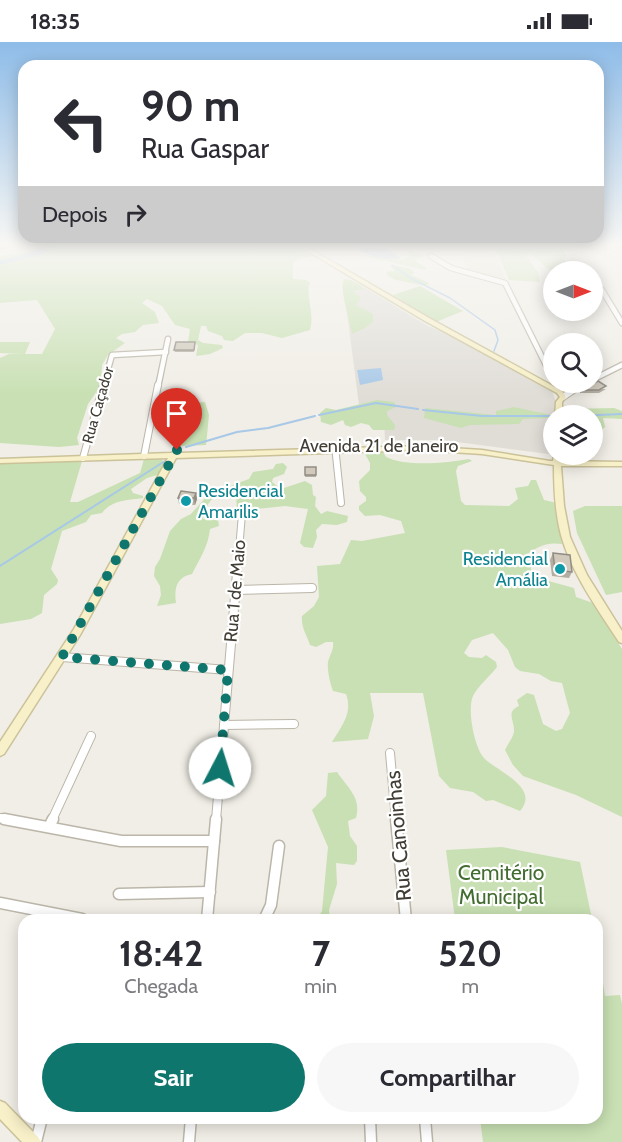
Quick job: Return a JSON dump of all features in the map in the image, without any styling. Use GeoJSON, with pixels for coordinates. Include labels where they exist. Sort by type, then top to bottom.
{"type":"FeatureCollection","features":[{"type":"Feature","properties":{"kind":"street"},"geometry":{"type":"LineString","coordinates":[[381,294],[420,318],[543,382]]}},
{"type":"Feature","properties":{"kind":"street"},"geometry":{"type":"LineString","coordinates":[[511,294],[543,358]]}},
{"type":"Feature","properties":{"kind":"street"},"geometry":{"type":"LineString","coordinates":[[605,294],[622,323]]}},
{"type":"Feature","properties":{"kind":"street"},"geometry":{"type":"LineString","coordinates":[[145,454],[168,339]]}},
{"type":"Feature","properties":{"kind":"street","name":"Rua Caçador"},"geometry":{"type":"LineString","coordinates":[[84,456],[114,353],[166,352]]}},
{"type":"Feature","properties":{"kind":"street"},"geometry":{"type":"LineString","coordinates":[[603,374],[622,365]]}},
{"type":"Feature","properties":{"kind":"street"},"geometry":{"type":"LineString","coordinates":[[560,393],[562,398],[560,405]]}},
{"type":"Feature","properties":{"kind":"street"},"geometry":{"type":"LineString","coordinates":[[562,398],[570,393]]}},
{"type":"Feature","properties":{"kind":"street","name":"Avenida 21 de Janeiro"},"geometry":{"type":"LineString","coordinates":[[0,461],[84,456],[420,446],[543,462]]}},
{"type":"Feature","properties":{"kind":"street"},"geometry":{"type":"LineString","coordinates":[[335,448],[342,503]]}},
{"type":"Feature","properties":{"kind":"street"},"geometry":{"type":"LineString","coordinates":[[0,751],[62,657],[175,453]]}},
{"type":"Feature","properties":{"kind":"street","name":"Avenida 21 de Janeiro"},"geometry":{"type":"LineString","coordinates":[[0,456],[84,456]]}},
{"type":"Feature","properties":{"kind":"street","name":"Avenida 21 de Janeiro"},"geometry":{"type":"LineString","coordinates":[[603,462],[622,464]]}},
{"type":"Feature","properties":{"kind":"street"},"geometry":{"type":"LineString","coordinates":[[557,465],[560,506],[566,539],[589,585],[622,639]]}},
{"type":"Feature","properties":{"kind":"street","name":"Rua 1 de Maio"},"geometry":{"type":"LineString","coordinates":[[208,914],[242,514]]}},
{"type":"Feature","properties":{"kind":"street"},"geometry":{"type":"LineString","coordinates":[[235,590],[312,588]]}},
{"type":"Feature","properties":{"kind":"street"},"geometry":{"type":"LineString","coordinates":[[62,657],[228,670]]}},
{"type":"Feature","properties":{"kind":"street"},"geometry":{"type":"LineString","coordinates":[[224,725],[294,724]]}},
{"type":"Feature","properties":{"kind":"street"},"geometry":{"type":"LineString","coordinates":[[49,827],[92,736]]}},
{"type":"Feature","properties":{"kind":"street","name":"Rua Canoinhas"},"geometry":{"type":"LineString","coordinates":[[390,753],[405,914]]}},
{"type":"Feature","properties":{"kind":"street"},"geometry":{"type":"LineString","coordinates":[[0,818],[121,840],[214,841]]}},
{"type":"Feature","properties":{"kind":"street"},"geometry":{"type":"LineString","coordinates":[[267,914],[271,905],[279,846]]}},
{"type":"Feature","properties":{"kind":"street"},"geometry":{"type":"LineString","coordinates":[[119,894],[210,892]]}},
{"type":"Feature","properties":{"kind":"street"},"geometry":{"type":"LineString","coordinates":[[0,903],[56,914]]}},
{"type":"Feature","properties":{"kind":"street"},"geometry":{"type":"LineString","coordinates":[[0,1108],[35,1142],[40,1124]]}},
{"type":"Feature","properties":{"kind":"street"},"geometry":{"type":"LineString","coordinates":[[189,1142],[190,1124]]}},
{"type":"Feature","properties":{"kind":"street"},"geometry":{"type":"LineString","coordinates":[[370,1124],[371,1142]]}},
{"type":"Feature","properties":{"kind":"street"},"geometry":{"type":"LineString","coordinates":[[426,1124],[427,1142]]}},
{"type":"Feature","properties":{"kind":"shaded area"},"geometry":{"type":"Polygon","coordinates":[[[345,294],[376,294],[428,326],[455,337],[543,386],[543,393],[553,393],[556,402],[556,405],[543,405],[543,453],[442,440],[385,440],[383,402],[359,405],[345,294]]]}},
{"type":"Feature","properties":{"kind":"green space"},"geometry":{"type":"Polygon","coordinates":[[[0,294],[309,294],[311,324],[310,330],[282,338],[262,333],[245,333],[233,341],[224,340],[222,336],[208,331],[206,326],[201,326],[198,340],[203,343],[222,345],[223,348],[210,354],[196,356],[198,345],[188,342],[190,329],[175,325],[162,306],[147,299],[142,303],[155,312],[159,323],[143,325],[135,332],[122,334],[116,338],[125,343],[108,355],[102,365],[101,385],[88,404],[77,438],[79,445],[59,447],[0,443],[0,358],[9,354],[24,354],[0,353],[0,342],[30,342],[25,354],[42,354],[55,329],[37,300],[0,303],[0,294]]]}},
{"type":"Feature","properties":{"kind":"green space"},"geometry":{"type":"Polygon","coordinates":[[[344,294],[357,294],[361,298],[356,305],[373,314],[373,322],[352,334],[344,294]]]}},
{"type":"Feature","properties":{"kind":"green space"},"geometry":{"type":"Polygon","coordinates":[[[434,294],[463,311],[436,322],[393,295],[434,294]]]}},
{"type":"Feature","properties":{"kind":"green space"},"geometry":{"type":"Polygon","coordinates":[[[377,400],[394,402],[396,407],[387,411],[387,415],[395,425],[394,430],[373,430],[369,425],[361,423],[351,427],[345,425],[343,420],[331,425],[321,422],[320,413],[326,408],[336,410],[377,400]]]}},
{"type":"Feature","properties":{"kind":"green space"},"geometry":{"type":"Polygon","coordinates":[[[205,402],[209,415],[206,445],[180,446],[185,422],[181,419],[185,411],[192,404],[205,402]]]}},
{"type":"Feature","properties":{"kind":"green space"},"geometry":{"type":"Polygon","coordinates":[[[514,407],[543,413],[543,418],[523,419],[519,424],[470,425],[461,428],[424,418],[425,408],[496,415],[496,411],[514,407]]]}},
{"type":"Feature","properties":{"kind":"green space"},"geometry":{"type":"Polygon","coordinates":[[[603,408],[614,408],[622,411],[622,419],[603,418],[603,408]]]}},
{"type":"Feature","properties":{"kind":"green space"},"geometry":{"type":"Polygon","coordinates":[[[382,451],[386,457],[404,462],[438,463],[469,459],[472,461],[458,466],[456,471],[461,501],[465,505],[509,506],[518,499],[515,488],[528,486],[531,480],[536,480],[544,500],[557,503],[562,544],[543,545],[526,555],[534,577],[574,588],[576,597],[593,603],[622,649],[622,817],[576,795],[523,776],[513,765],[505,750],[514,732],[512,711],[519,706],[517,700],[527,693],[534,695],[543,724],[556,731],[562,729],[570,713],[562,683],[551,681],[539,674],[520,671],[515,667],[508,650],[493,633],[472,640],[464,653],[469,657],[482,658],[486,655],[496,662],[497,667],[473,696],[471,702],[472,728],[477,746],[484,758],[521,787],[525,794],[525,802],[520,811],[493,800],[486,801],[473,792],[450,788],[439,776],[423,693],[370,693],[374,716],[368,739],[332,742],[345,719],[348,701],[346,694],[333,691],[330,680],[328,662],[333,642],[326,642],[316,647],[310,645],[303,628],[302,616],[314,606],[319,597],[317,566],[340,564],[351,540],[362,541],[405,533],[401,521],[380,515],[365,516],[359,510],[359,506],[366,501],[366,497],[360,491],[359,481],[370,470],[370,463],[364,452],[382,451]]]}},
{"type":"Feature","properties":{"kind":"green space"},"geometry":{"type":"Polygon","coordinates":[[[144,459],[161,459],[166,464],[160,474],[147,478],[131,489],[133,493],[143,498],[110,505],[102,513],[91,515],[86,522],[62,531],[51,569],[58,580],[57,584],[44,595],[42,613],[31,619],[0,624],[0,464],[82,461],[70,502],[78,502],[140,473],[144,459]]]}},
{"type":"Feature","properties":{"kind":"green space"},"geometry":{"type":"Polygon","coordinates":[[[283,463],[287,467],[284,474],[273,478],[272,482],[281,489],[305,481],[312,485],[313,495],[316,497],[315,506],[321,514],[327,511],[348,516],[347,522],[337,525],[322,524],[316,530],[317,537],[313,548],[304,547],[300,543],[308,509],[285,506],[237,511],[236,494],[214,497],[208,504],[203,519],[218,520],[219,526],[210,529],[206,547],[192,574],[182,578],[177,584],[176,603],[157,606],[161,595],[160,586],[154,576],[155,567],[170,531],[181,519],[191,514],[209,494],[249,479],[253,472],[273,469],[276,464],[283,463]]]}},
{"type":"Feature","properties":{"kind":"green space"},"geometry":{"type":"Polygon","coordinates":[[[585,506],[622,506],[622,592],[606,595],[577,533],[573,511],[585,506]]]}},
{"type":"Feature","properties":{"kind":"green space"},"geometry":{"type":"Polygon","coordinates":[[[337,772],[357,804],[356,818],[348,821],[350,836],[357,846],[357,861],[354,865],[336,863],[337,884],[329,914],[320,914],[328,847],[312,810],[326,796],[328,773],[337,772]]]}},
{"type":"Feature","properties":{"kind":"green space","name":"Cemitério Municipal"},"geometry":{"type":"Polygon","coordinates":[[[502,847],[580,862],[591,914],[454,914],[446,850],[502,847]]]}},
{"type":"Feature","properties":{"kind":"green space"},"geometry":{"type":"Polygon","coordinates":[[[603,983],[605,996],[620,995],[622,1004],[622,1142],[483,1142],[481,1124],[603,1124],[603,983]]]}},
{"type":"Feature","properties":{"kind":"water"},"geometry":{"type":"Polygon","coordinates":[[[381,368],[383,380],[360,385],[357,370],[381,368]]]}},
{"type":"Feature","properties":{"kind":"building"},"geometry":{"type":"Polygon","coordinates":[[[176,342],[195,342],[194,350],[174,350],[176,342]]]}},
{"type":"Feature","properties":{"kind":"building"},"geometry":{"type":"Polygon","coordinates":[[[305,467],[316,467],[316,475],[305,475],[305,467]]]}},
{"type":"Feature","properties":{"kind":"building"},"geometry":{"type":"Polygon","coordinates":[[[181,491],[196,493],[194,498],[178,498],[181,491]]]}},
{"type":"Feature","properties":{"kind":"building"},"geometry":{"type":"Polygon","coordinates":[[[553,553],[570,555],[572,572],[555,570],[553,553]]]}},
{"type":"Feature","properties":{"kind":"waterway"},"geometry":{"type":"LineString","coordinates":[[443,294],[495,330],[498,340],[494,351]]}},
{"type":"Feature","properties":{"kind":"waterway"},"geometry":{"type":"LineString","coordinates":[[319,415],[376,403],[418,409]]}},
{"type":"Feature","properties":{"kind":"waterway"},"geometry":{"type":"LineString","coordinates":[[423,410],[482,416],[543,416]]}},
{"type":"Feature","properties":{"kind":"waterway"},"geometry":{"type":"LineString","coordinates":[[603,415],[622,414]]}},
{"type":"Feature","properties":{"kind":"waterway"},"geometry":{"type":"LineString","coordinates":[[186,447],[237,432],[268,428],[315,416]]}},
{"type":"Feature","properties":{"kind":"waterway"},"geometry":{"type":"LineString","coordinates":[[0,566],[165,461]]}},
{"type":"Feature","properties":{"kind":"place","name":"Residencial Amarilis"},"geometry":{"type":"Point","coordinates":[186,501]}},
{"type":"Feature","properties":{"kind":"place","name":"Residencial Amália"},"geometry":{"type":"Point","coordinates":[560,569]}},
{"type":"Feature","properties":{"kind":"route"},"geometry":{"type":"LineString","coordinates":[[177,450],[62,657],[228,670],[220,768]]}}]}
